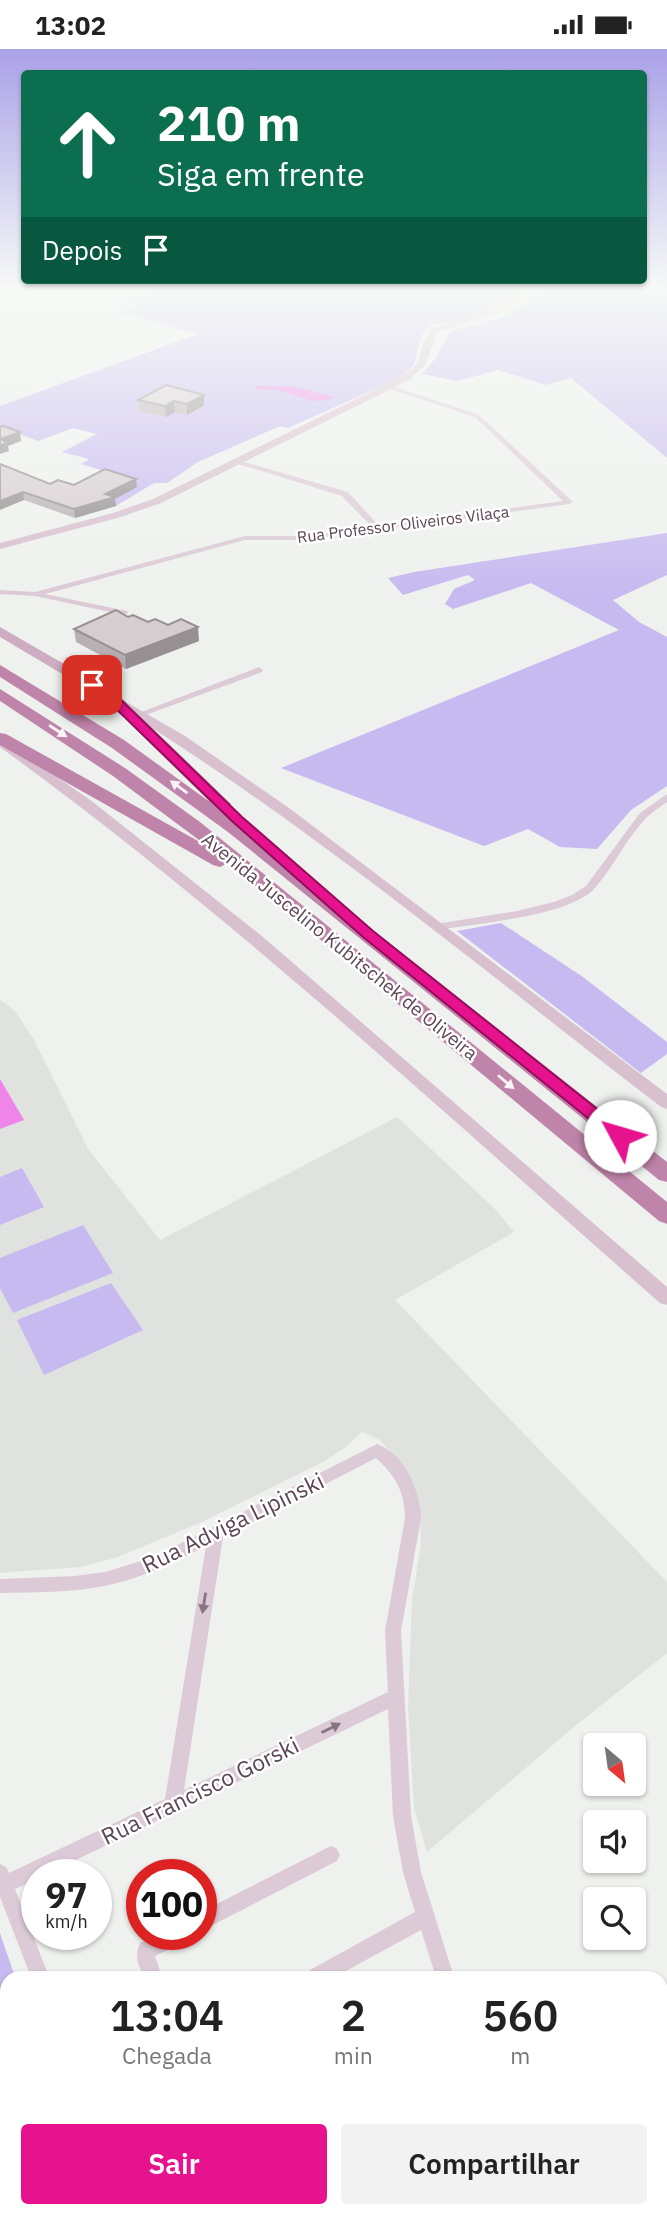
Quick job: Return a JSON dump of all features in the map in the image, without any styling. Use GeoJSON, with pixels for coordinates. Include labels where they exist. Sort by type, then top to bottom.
{"type":"FeatureCollection","features":[{"type":"Feature","properties":{"kind":"highway","name":"Avenida Juscelino Kubitschek de Oliveira"},"geometry":{"type":"LineString","coordinates":[[0,670],[159,773],[368,934],[667,1174]]}},
{"type":"Feature","properties":{"kind":"highway","name":"Avenida Juscelino Kubitschek de Oliveira"},"geometry":{"type":"LineString","coordinates":[[0,694],[155,797],[280,895],[667,1215]]}},
{"type":"Feature","properties":{"kind":"highway"},"geometry":{"type":"LineString","coordinates":[[111,698],[238,820],[368,934]]}},
{"type":"Feature","properties":{"kind":"highway"},"geometry":{"type":"LineString","coordinates":[[0,740],[280,895]]}},
{"type":"Feature","properties":{"kind":"main road"},"geometry":{"type":"LineString","coordinates":[[0,546],[140,507],[171,495],[234,461],[387,388]]}},
{"type":"Feature","properties":{"kind":"main road"},"geometry":{"type":"LineString","coordinates":[[0,554],[21,540]]}},
{"type":"Feature","properties":{"kind":"main road"},"geometry":{"type":"LineString","coordinates":[[0,631],[140,714],[275,805],[666,1101]]}},
{"type":"Feature","properties":{"kind":"main road"},"geometry":{"type":"LineString","coordinates":[[0,740],[115,824],[242,927],[667,1298]]}},
{"type":"Feature","properties":{"kind":"street","name":"Rua Professor Oliveiros Vilaça"},"geometry":{"type":"LineString","coordinates":[[34,594],[237,540],[263,537],[304,538],[569,502],[477,416],[392,388]]}},
{"type":"Feature","properties":{"kind":"street"},"geometry":{"type":"LineString","coordinates":[[234,461],[345,494],[377,529]]}},
{"type":"Feature","properties":{"kind":"street"},"geometry":{"type":"LineString","coordinates":[[0,592],[34,594],[124,613]]}},
{"type":"Feature","properties":{"kind":"street"},"geometry":{"type":"LineString","coordinates":[[140,714],[259,670]]}},
{"type":"Feature","properties":{"kind":"street"},"geometry":{"type":"LineString","coordinates":[[436,927],[545,908],[579,897],[590,888],[643,815],[667,797]]}},
{"type":"Feature","properties":{"kind":"street","name":"Rua Adviga Lipinski"},"geometry":{"type":"LineString","coordinates":[[0,1586],[49,1585],[106,1579],[158,1563],[377,1451],[402,1475],[414,1502],[414,1518],[393,1623],[396,1697]]}},
{"type":"Feature","properties":{"kind":"street"},"geometry":{"type":"LineString","coordinates":[[173,1804],[215,1536]]}},
{"type":"Feature","properties":{"kind":"street"},"geometry":{"type":"LineString","coordinates":[[396,1697],[405,1845],[443,1971]]}},
{"type":"Feature","properties":{"kind":"street","name":"Rua Francisco Gorski"},"geometry":{"type":"LineString","coordinates":[[3,1879],[173,1804],[396,1697]]}},
{"type":"Feature","properties":{"kind":"street"},"geometry":{"type":"LineString","coordinates":[[217,1914],[331,1855]]}},
{"type":"Feature","properties":{"kind":"street"},"geometry":{"type":"LineString","coordinates":[[3,1879],[38,1971]]}},
{"type":"Feature","properties":{"kind":"street"},"geometry":{"type":"LineString","coordinates":[[328,1971],[427,1916]]}},
{"type":"Feature","properties":{"kind":"street"},"geometry":{"type":"LineString","coordinates":[[147,1950],[145,1958],[150,1971]]}},
{"type":"Feature","properties":{"kind":"shaded area"},"geometry":{"type":"Polygon","coordinates":[[[49,388],[377,388],[288,428],[280,426],[198,462],[167,483],[154,483],[116,506],[104,471],[81,464],[89,459],[62,452],[97,434],[73,428],[38,441],[0,427],[0,406],[49,388]]]}},
{"type":"Feature","properties":{"kind":"shaded area"},"geometry":{"type":"Polygon","coordinates":[[[254,388],[300,388],[334,397],[314,401],[281,391],[254,388]]]}},
{"type":"Feature","properties":{"kind":"shaded area"},"geometry":{"type":"Polygon","coordinates":[[[583,388],[667,388],[667,458],[583,388]]]}},
{"type":"Feature","properties":{"kind":"shaded area"},"geometry":{"type":"Polygon","coordinates":[[[667,533],[667,575],[613,600],[639,622],[667,637],[667,786],[631,810],[597,849],[560,847],[528,829],[484,846],[281,768],[619,630],[531,583],[453,609],[445,604],[454,589],[475,580],[468,575],[403,595],[388,578],[667,533]]]}},
{"type":"Feature","properties":{"kind":"shaded area"},"geometry":{"type":"Polygon","coordinates":[[[501,923],[583,977],[667,1042],[667,1054],[641,1073],[457,931],[501,923]]]}},
{"type":"Feature","properties":{"kind":"shaded area"},"geometry":{"type":"Polygon","coordinates":[[[0,1000],[14,1010],[33,1038],[88,1149],[160,1240],[397,1117],[495,1209],[514,1232],[395,1300],[667,1582],[667,1653],[575,1726],[427,1852],[414,1808],[408,1708],[412,1600],[421,1544],[419,1510],[416,1490],[404,1467],[380,1440],[362,1432],[325,1461],[202,1522],[115,1558],[80,1567],[0,1573],[0,1000]]]}},
{"type":"Feature","properties":{"kind":"shaded area"},"geometry":{"type":"Polygon","coordinates":[[[0,1079],[24,1120],[0,1129],[0,1079]]]}},
{"type":"Feature","properties":{"kind":"shaded area"},"geometry":{"type":"Polygon","coordinates":[[[22,1168],[44,1207],[0,1225],[0,1177],[22,1168]]]}},
{"type":"Feature","properties":{"kind":"shaded area"},"geometry":{"type":"Polygon","coordinates":[[[83,1225],[113,1273],[13,1313],[0,1288],[0,1258],[83,1225]]]}},
{"type":"Feature","properties":{"kind":"shaded area"},"geometry":{"type":"Polygon","coordinates":[[[111,1283],[143,1330],[44,1375],[17,1320],[111,1283]]]}},
{"type":"Feature","properties":{"kind":"shaded area"},"geometry":{"type":"Polygon","coordinates":[[[0,1933],[13,1971],[0,1971],[0,1933]]]}},
{"type":"Feature","properties":{"kind":"building"},"geometry":{"type":"Polygon","coordinates":[[[160,388],[178,388],[204,395],[187,404],[174,401],[165,406],[138,400],[160,388]]]}},
{"type":"Feature","properties":{"kind":"building"},"geometry":{"type":"Polygon","coordinates":[[[0,427],[20,432],[0,439],[0,427]]]}},
{"type":"Feature","properties":{"kind":"building"},"geometry":{"type":"Polygon","coordinates":[[[0,464],[50,484],[58,480],[74,485],[105,469],[136,479],[105,494],[115,497],[74,509],[23,492],[0,501],[0,464]]]}},
{"type":"Feature","properties":{"kind":"building"},"geometry":{"type":"Polygon","coordinates":[[[116,610],[128,617],[133,615],[148,622],[155,619],[168,625],[181,619],[198,627],[125,655],[74,629],[116,610]]]}},
{"type":"Feature","properties":{"kind":"route"},"geometry":{"type":"LineString","coordinates":[[92,685],[111,698],[238,820],[368,934],[620,1136]]}}]}
